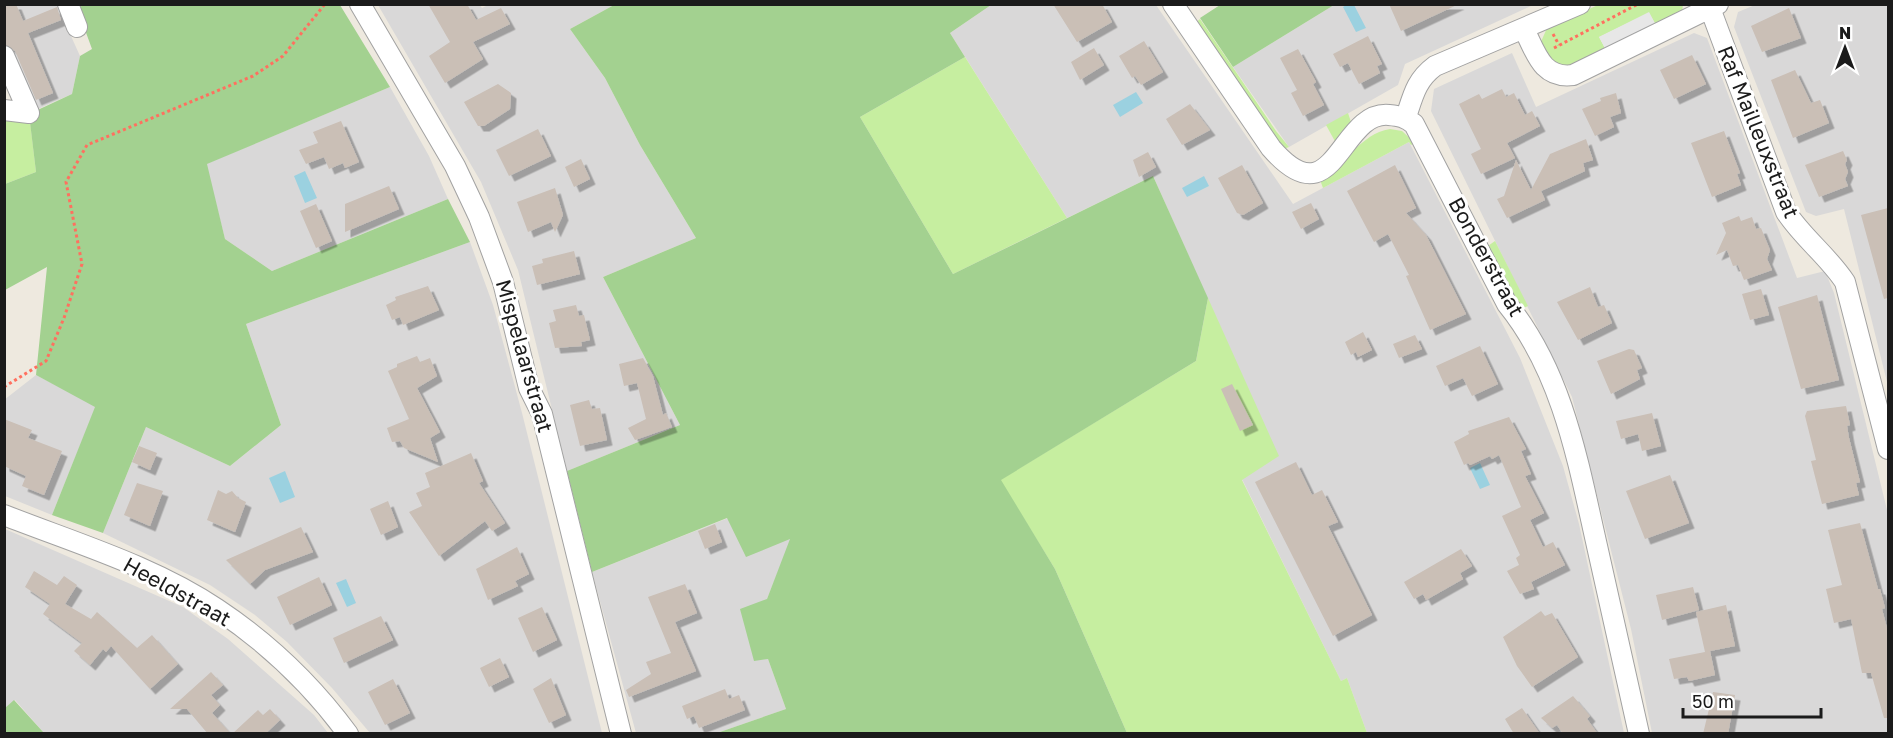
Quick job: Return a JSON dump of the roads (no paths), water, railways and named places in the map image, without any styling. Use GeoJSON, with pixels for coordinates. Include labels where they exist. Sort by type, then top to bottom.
{"type":"FeatureCollection","features":[{"type":"Feature","properties":{"kind":"street"},"geometry":{"type":"LineString","coordinates":[[68,4],[77,27]]}},
{"type":"Feature","properties":{"kind":"street","name":"Mispelaarstraat"},"geometry":{"type":"LineString","coordinates":[[360,4],[455,166],[479,217],[503,282],[529,388],[542,414],[621,734]]}},
{"type":"Feature","properties":{"kind":"street"},"geometry":{"type":"LineString","coordinates":[[1173,4],[1271,148],[1282,161],[1301,172],[1317,171],[1330,165],[1357,127],[1369,118],[1384,115],[1406,117],[1415,88],[1422,76],[1435,66],[1580,4]]}},
{"type":"Feature","properties":{"kind":"street"},"geometry":{"type":"LineString","coordinates":[[1524,29],[1542,66],[1548,71],[1564,76],[1574,75],[1714,6]]}},
{"type":"Feature","properties":{"kind":"street","name":"Raf Mailleuxstraat"},"geometry":{"type":"LineString","coordinates":[[1714,6],[1786,212],[1799,231],[1830,260],[1845,282],[1888,449]]}},
{"type":"Feature","properties":{"kind":"street"},"geometry":{"type":"LineString","coordinates":[[4,56],[29,113],[12,107],[4,72]]}},
{"type":"Feature","properties":{"kind":"street","name":"Bonderstraat"},"geometry":{"type":"LineString","coordinates":[[1406,117],[1414,124],[1507,304],[1526,327],[1553,382],[1570,429],[1639,734]]}},
{"type":"Feature","properties":{"kind":"street","name":"Heeldstraat"},"geometry":{"type":"LineString","coordinates":[[4,515],[169,582],[217,609],[295,670],[348,734]]}},
{"type":"Feature","properties":{"kind":"water"},"geometry":{"type":"Polygon","coordinates":[[[1348,4],[1354,5],[1366,28],[1356,32],[1343,7],[1348,4]]]}},
{"type":"Feature","properties":{"kind":"water"},"geometry":{"type":"Polygon","coordinates":[[[1136,92],[1143,103],[1120,117],[1113,105],[1136,92]]]}},
{"type":"Feature","properties":{"kind":"water"},"geometry":{"type":"Polygon","coordinates":[[[305,171],[317,198],[305,203],[294,176],[305,171]]]}},
{"type":"Feature","properties":{"kind":"water"},"geometry":{"type":"Polygon","coordinates":[[[1204,176],[1209,186],[1187,197],[1182,188],[1204,176]]]}},
{"type":"Feature","properties":{"kind":"water"},"geometry":{"type":"Polygon","coordinates":[[[1480,463],[1490,485],[1480,489],[1470,468],[1480,463]]]}},
{"type":"Feature","properties":{"kind":"water"},"geometry":{"type":"Polygon","coordinates":[[[285,471],[295,497],[280,503],[269,478],[285,471]]]}},
{"type":"Feature","properties":{"kind":"water"},"geometry":{"type":"Polygon","coordinates":[[[346,579],[356,603],[347,607],[336,583],[346,579]]]}}]}
